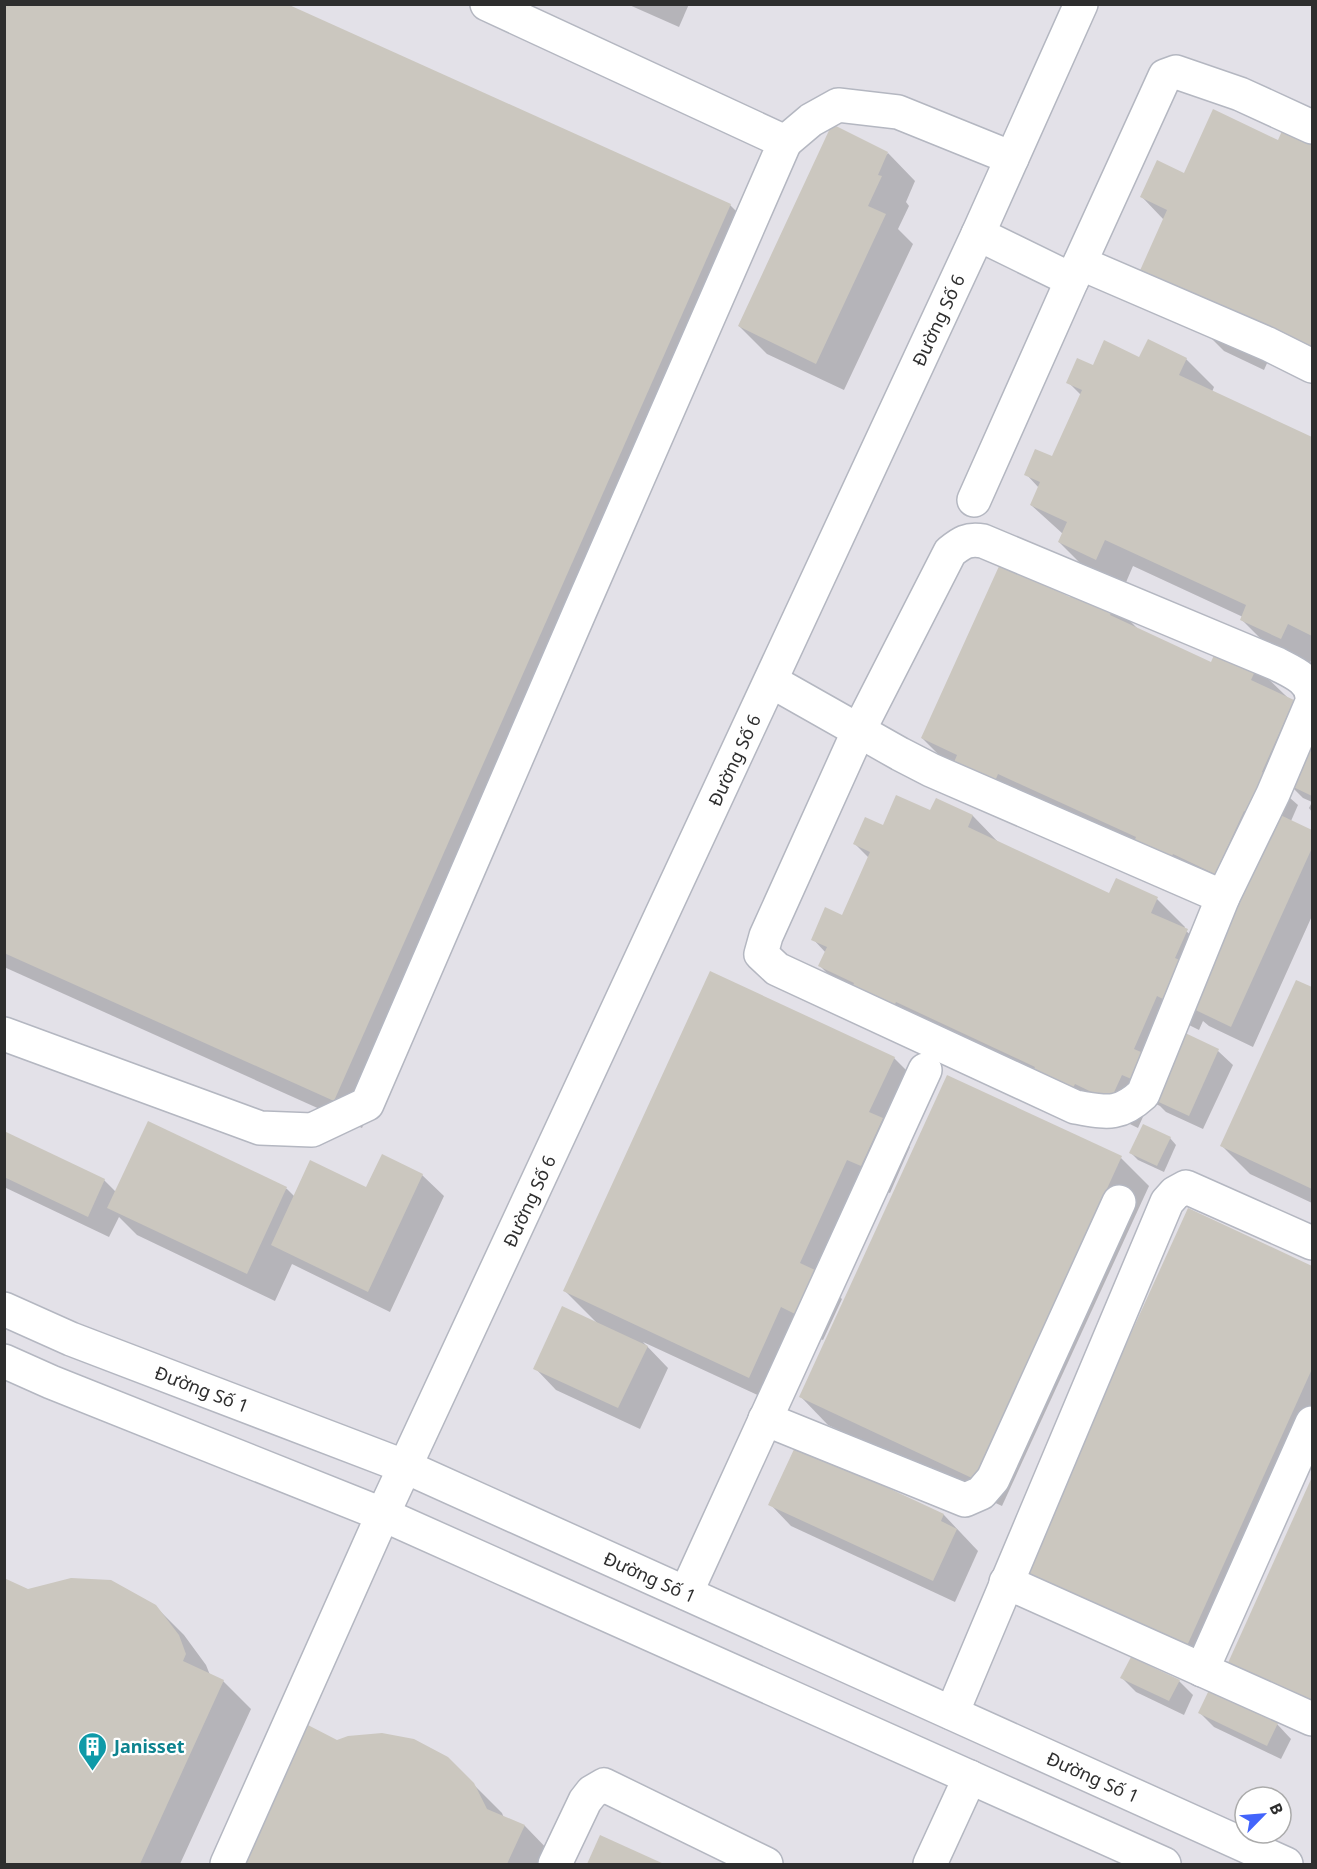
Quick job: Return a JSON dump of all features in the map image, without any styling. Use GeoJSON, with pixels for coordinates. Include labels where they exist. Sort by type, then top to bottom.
{"type":"FeatureCollection","features":[{"type":"Feature","properties":{"kind":"street"},"geometry":{"type":"LineString","coordinates":[[487,4],[784,142]]}},
{"type":"Feature","properties":{"kind":"street","name":"Đường Số 6"},"geometry":{"type":"LineString","coordinates":[[227,1864],[388,1503],[978,234],[1081,4]]}},
{"type":"Feature","properties":{"kind":"street"},"geometry":{"type":"LineString","coordinates":[[974,500],[1165,76],[1176,72],[1240,94],[1312,127]]}},
{"type":"Feature","properties":{"kind":"street"},"geometry":{"type":"LineString","coordinates":[[4,1034],[260,1128],[312,1130],[367,1104],[784,142],[811,120],[838,105],[898,112],[1012,158]]}},
{"type":"Feature","properties":{"kind":"street"},"geometry":{"type":"LineString","coordinates":[[978,234],[1268,345],[1312,366]]}},
{"type":"Feature","properties":{"kind":"street"},"geometry":{"type":"LineString","coordinates":[[1312,698],[1312,689],[1303,678],[1277,664],[983,540],[974,539],[962,542],[950,552],[859,730],[766,936],[761,954],[777,969],[1075,1107],[1105,1112],[1119,1111],[1143,1094],[1223,897],[1273,794],[1312,702]]}},
{"type":"Feature","properties":{"kind":"street"},"geometry":{"type":"LineString","coordinates":[[771,681],[931,770],[1223,897]]}},
{"type":"Feature","properties":{"kind":"street"},"geometry":{"type":"LineString","coordinates":[[686,1593],[925,1070]]}},
{"type":"Feature","properties":{"kind":"street"},"geometry":{"type":"LineString","coordinates":[[952,1713],[1167,1202],[1175,1193],[1186,1187],[1312,1244]]}},
{"type":"Feature","properties":{"kind":"street"},"geometry":{"type":"LineString","coordinates":[[765,1419],[965,1500],[981,1493],[993,1479],[1119,1202]]}},
{"type":"Feature","properties":{"kind":"street","name":"Đường Số 1"},"geometry":{"type":"LineString","coordinates":[[4,1309],[70,1339],[406,1467],[1286,1864]]}},
{"type":"Feature","properties":{"kind":"street"},"geometry":{"type":"LineString","coordinates":[[4,1361],[51,1382],[384,1515],[1164,1864]]}},
{"type":"Feature","properties":{"kind":"street"},"geometry":{"type":"LineString","coordinates":[[1202,1670],[1312,1423]]}},
{"type":"Feature","properties":{"kind":"street"},"geometry":{"type":"LineString","coordinates":[[1006,1582],[1312,1719]]}},
{"type":"Feature","properties":{"kind":"street"},"geometry":{"type":"LineString","coordinates":[[930,1864],[970,1777]]}},
{"type":"Feature","properties":{"kind":"street"},"geometry":{"type":"LineString","coordinates":[[555,1864],[585,1801],[592,1792],[604,1785],[765,1864]]}},
{"type":"Feature","properties":{"kind":"shaded area"},"geometry":{"type":"Polygon","coordinates":[[[4,5],[1312,5],[1312,1864],[5,1864],[4,5]]]}},
{"type":"Feature","properties":{"kind":"building"},"geometry":{"type":"Polygon","coordinates":[[[4,4],[287,4],[731,204],[334,1101],[4,953],[4,4]]]}},
{"type":"Feature","properties":{"kind":"building"},"geometry":{"type":"Polygon","coordinates":[[[1213,109],[1278,140],[1286,122],[1312,134],[1312,356],[1138,275],[1167,210],[1140,197],[1157,160],[1184,173],[1213,109]]]}},
{"type":"Feature","properties":{"kind":"building"},"geometry":{"type":"Polygon","coordinates":[[[832,124],[888,152],[878,175],[882,176],[868,206],[886,214],[816,364],[738,326],[832,124]]]}},
{"type":"Feature","properties":{"kind":"building"},"geometry":{"type":"Polygon","coordinates":[[[1148,339],[1187,358],[1179,375],[1312,437],[1312,636],[1288,624],[1281,639],[1240,620],[1246,605],[1105,540],[1096,560],[1058,542],[1067,522],[1030,505],[1040,482],[1024,475],[1035,449],[1052,456],[1082,390],[1066,383],[1077,358],[1093,365],[1104,340],[1139,357],[1148,339]]]}},
{"type":"Feature","properties":{"kind":"building"},"geometry":{"type":"Polygon","coordinates":[[[1000,564],[1070,597],[1075,585],[1115,604],[1110,615],[1211,662],[1217,648],[1257,667],[1251,680],[1294,700],[1262,772],[1271,776],[1253,815],[1244,811],[1215,874],[1173,854],[1168,865],[1131,848],[1136,837],[998,774],[993,786],[952,767],[957,755],[921,738],[1000,564]]]}},
{"type":"Feature","properties":{"kind":"building"},"geometry":{"type":"Polygon","coordinates":[[[1312,728],[1312,796],[1287,784],[1312,728]]]}},
{"type":"Feature","properties":{"kind":"building"},"geometry":{"type":"Polygon","coordinates":[[[896,795],[930,810],[936,798],[973,815],[968,827],[1109,893],[1116,878],[1158,897],[1151,913],[1188,929],[1175,958],[1189,964],[1171,1003],[1157,996],[1134,1049],[1148,1055],[1136,1081],[1122,1075],[1110,1101],[1075,1084],[1067,1101],[1027,1083],[1035,1067],[896,1002],[888,1019],[847,1000],[854,983],[818,966],[827,947],[811,940],[825,907],[842,915],[870,852],[853,844],[865,817],[883,825],[896,795]]]}},
{"type":"Feature","properties":{"kind":"building"},"geometry":{"type":"Polygon","coordinates":[[[1274,812],[1312,830],[1312,848],[1231,1027],[1185,1005],[1274,812]]]}},
{"type":"Feature","properties":{"kind":"building"},"geometry":{"type":"Polygon","coordinates":[[[710,971],[895,1057],[869,1112],[883,1118],[861,1166],[847,1160],[800,1263],[815,1270],[795,1314],[781,1307],[749,1378],[563,1291],[710,971]]]}},
{"type":"Feature","properties":{"kind":"building"},"geometry":{"type":"Polygon","coordinates":[[[1296,980],[1312,987],[1312,1189],[1220,1146],[1296,980]]]}},
{"type":"Feature","properties":{"kind":"building"},"geometry":{"type":"Polygon","coordinates":[[[1181,1031],[1219,1049],[1189,1116],[1150,1098],[1181,1031]]]}},
{"type":"Feature","properties":{"kind":"building"},"geometry":{"type":"Polygon","coordinates":[[[947,1075],[1122,1156],[974,1479],[799,1397],[947,1075]]]}},
{"type":"Feature","properties":{"kind":"building"},"geometry":{"type":"Polygon","coordinates":[[[148,1121],[287,1187],[247,1274],[107,1208],[148,1121]]]}},
{"type":"Feature","properties":{"kind":"building"},"geometry":{"type":"Polygon","coordinates":[[[1143,1124],[1171,1137],[1157,1166],[1129,1153],[1143,1124]]]}},
{"type":"Feature","properties":{"kind":"building"},"geometry":{"type":"Polygon","coordinates":[[[4,1131],[105,1179],[88,1217],[4,1177],[4,1131]]]}},
{"type":"Feature","properties":{"kind":"building"},"geometry":{"type":"Polygon","coordinates":[[[382,1154],[423,1174],[368,1292],[271,1245],[310,1160],[366,1187],[382,1154]]]}},
{"type":"Feature","properties":{"kind":"building"},"geometry":{"type":"Polygon","coordinates":[[[1188,1208],[1312,1266],[1312,1369],[1186,1648],[1022,1573],[1188,1208]]]}},
{"type":"Feature","properties":{"kind":"building"},"geometry":{"type":"Polygon","coordinates":[[[562,1306],[648,1346],[618,1408],[533,1369],[562,1306]]]}},
{"type":"Feature","properties":{"kind":"building"},"geometry":{"type":"Polygon","coordinates":[[[796,1445],[944,1514],[941,1521],[957,1529],[933,1581],[768,1505],[796,1445]]]}},
{"type":"Feature","properties":{"kind":"building"},"geometry":{"type":"Polygon","coordinates":[[[1312,1477],[1312,1704],[1227,1665],[1312,1477]]]}},
{"type":"Feature","properties":{"kind":"building","name":"Janisset"},"geometry":{"type":"Polygon","coordinates":[[[4,1578],[28,1589],[71,1578],[111,1580],[156,1605],[179,1635],[186,1654],[183,1661],[224,1680],[140,1864],[4,1864],[4,1578]]]}},
{"type":"Feature","properties":{"kind":"building"},"geometry":{"type":"Polygon","coordinates":[[[1131,1657],[1180,1680],[1169,1701],[1120,1678],[1131,1657]]]}},
{"type":"Feature","properties":{"kind":"building"},"geometry":{"type":"Polygon","coordinates":[[[1209,1690],[1278,1723],[1267,1746],[1198,1713],[1209,1690]]]}},
{"type":"Feature","properties":{"kind":"building"},"geometry":{"type":"Polygon","coordinates":[[[304,1723],[337,1740],[348,1736],[382,1733],[414,1739],[448,1757],[474,1783],[487,1809],[525,1825],[507,1864],[240,1864],[304,1723]]]}},
{"type":"Feature","properties":{"kind":"building"},"geometry":{"type":"Polygon","coordinates":[[[600,1835],[664,1864],[587,1864],[600,1835]]]}},
{"type":"Feature","properties":{"kind":"place","name":"Janisset"},"geometry":{"type":"Point","coordinates":[93,1772]}}]}
